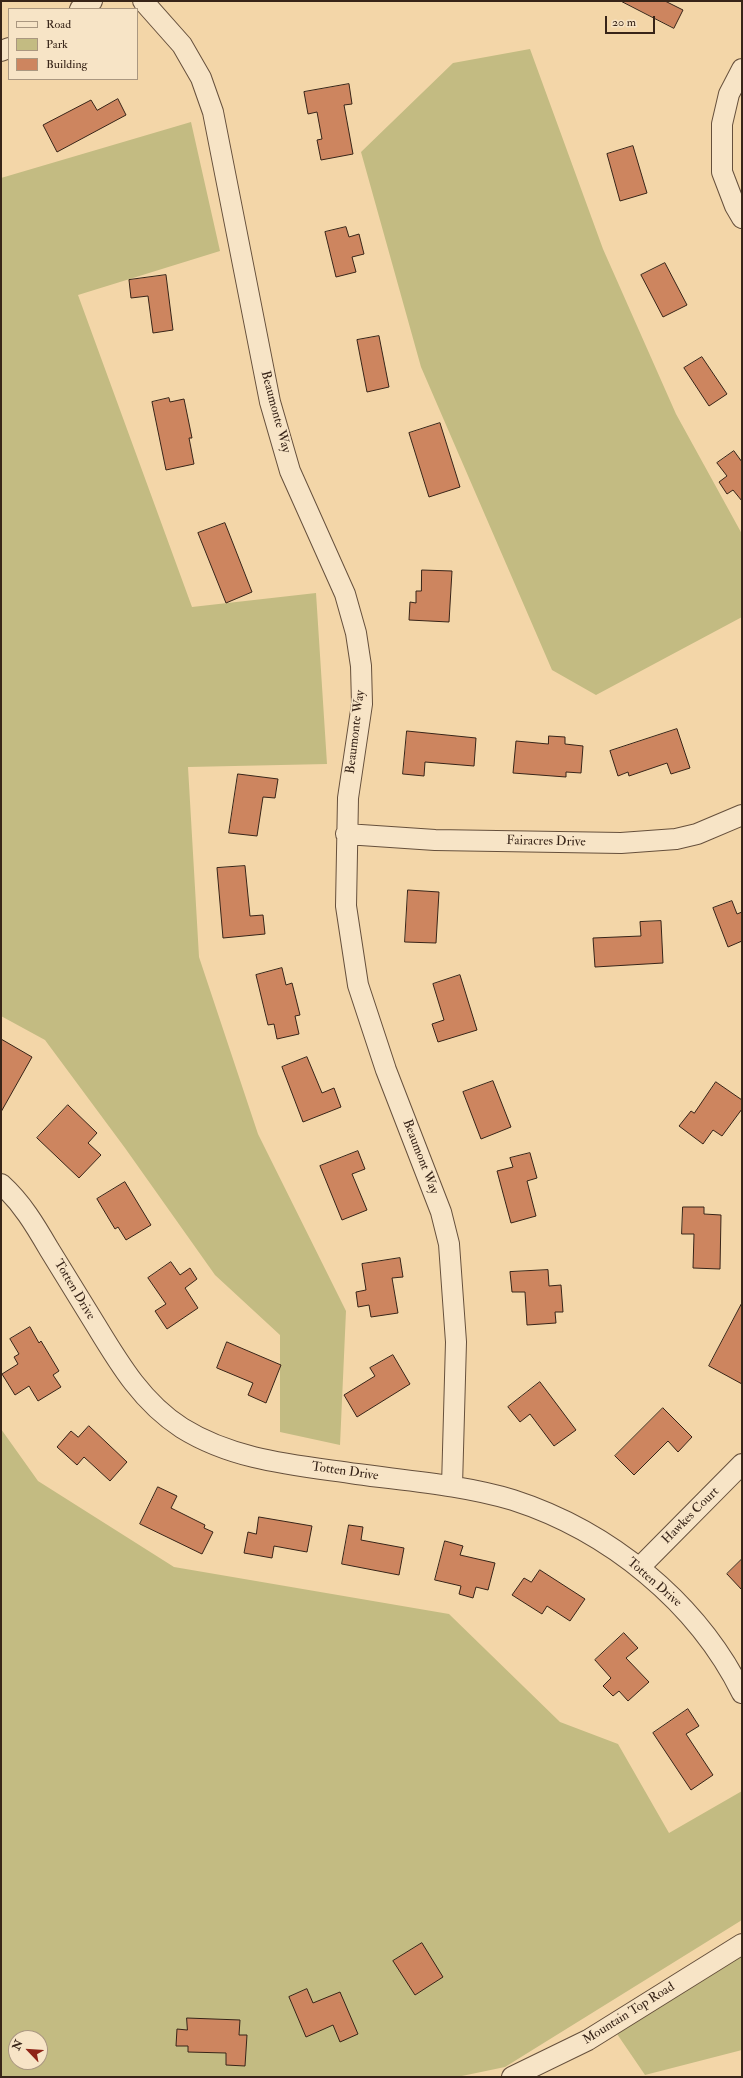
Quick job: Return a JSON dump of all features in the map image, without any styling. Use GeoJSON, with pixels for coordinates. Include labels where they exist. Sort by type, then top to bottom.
{"type":"FeatureCollection","features":[{"type":"Feature","properties":{"kind":"street"},"geometry":{"type":"LineString","coordinates":[[82,8],[92,1]]}},
{"type":"Feature","properties":{"kind":"street","name":"Beaumonte Way"},"geometry":{"type":"LineString","coordinates":[[143,1],[182,45],[201,78],[213,112],[270,402],[290,471],[345,594],[356,633],[361,666],[362,704],[348,798],[346,834]]}},
{"type":"Feature","properties":{"kind":"street"},"geometry":{"type":"LineString","coordinates":[[742,69],[729,94],[722,124],[722,172],[735,206],[742,218]]}},
{"type":"Feature","properties":{"kind":"street","name":"Fairacres Drive"},"geometry":{"type":"LineString","coordinates":[[346,834],[436,840],[621,843],[676,838],[697,834],[742,815]]}},
{"type":"Feature","properties":{"kind":"street","name":"Beaumont Way"},"geometry":{"type":"LineString","coordinates":[[346,834],[346,906],[358,985],[386,1070],[441,1212],[449,1244],[456,1342],[452,1486]]}},
{"type":"Feature","properties":{"kind":"street","name":"Totten Drive"},"geometry":{"type":"LineString","coordinates":[[1,1184],[26,1210],[123,1371],[145,1398],[160,1412],[182,1428],[220,1448],[263,1461],[452,1486],[512,1500],[554,1516],[605,1543],[639,1568],[677,1601],[711,1641],[742,1693]]}},
{"type":"Feature","properties":{"kind":"street","name":"Hawkes Court"},"geometry":{"type":"LineString","coordinates":[[639,1568],[742,1464]]}},
{"type":"Feature","properties":{"kind":"street","name":"Mountain Top Road"},"geometry":{"type":"LineString","coordinates":[[512,2077],[588,2040],[742,1944]]}},
{"type":"Feature","properties":{"kind":"green space"},"geometry":{"type":"Polygon","coordinates":[[[530,49],[603,249],[676,414],[742,534],[742,617],[596,695],[552,670],[421,367],[361,152],[453,63],[530,49]]]}},
{"type":"Feature","properties":{"kind":"green space"},"geometry":{"type":"Polygon","coordinates":[[[191,122],[220,251],[78,295],[192,607],[316,593],[327,764],[188,767],[199,957],[258,1134],[346,1311],[340,1445],[280,1432],[280,1335],[215,1275],[125,1148],[45,1040],[1,1016],[1,178],[191,122]]]}},
{"type":"Feature","properties":{"kind":"green space"},"geometry":{"type":"Polygon","coordinates":[[[1,1429],[38,1481],[174,1567],[449,1614],[560,1722],[618,1744],[669,1833],[742,1791],[742,1920],[505,2067],[457,2077],[1,2077],[1,1429]]]}},
{"type":"Feature","properties":{"kind":"green space"},"geometry":{"type":"Polygon","coordinates":[[[742,1955],[742,2050],[645,2075],[615,2031],[742,1955]]]}},
{"type":"Feature","properties":{"kind":"building"},"geometry":{"type":"Polygon","coordinates":[[[621,1],[665,1],[683,10],[674,28],[621,1]]]}},
{"type":"Feature","properties":{"kind":"building"},"geometry":{"type":"Polygon","coordinates":[[[349,84],[352,104],[344,105],[353,154],[321,160],[317,140],[322,139],[317,112],[308,114],[304,92],[349,84]]]}},
{"type":"Feature","properties":{"kind":"building"},"geometry":{"type":"Polygon","coordinates":[[[118,99],[126,115],[57,152],[43,125],[91,100],[97,110],[118,99]]]}},
{"type":"Feature","properties":{"kind":"building"},"geometry":{"type":"Polygon","coordinates":[[[633,146],[647,193],[620,201],[607,154],[633,146]]]}},
{"type":"Feature","properties":{"kind":"building"},"geometry":{"type":"Polygon","coordinates":[[[346,227],[349,237],[359,234],[364,254],[352,257],[356,272],[336,277],[325,232],[346,227]]]}},
{"type":"Feature","properties":{"kind":"building"},"geometry":{"type":"Polygon","coordinates":[[[665,263],[687,305],[663,317],[641,275],[665,263]]]}},
{"type":"Feature","properties":{"kind":"building"},"geometry":{"type":"Polygon","coordinates":[[[166,275],[173,330],[153,333],[148,296],[131,298],[129,280],[166,275]]]}},
{"type":"Feature","properties":{"kind":"building"},"geometry":{"type":"Polygon","coordinates":[[[379,336],[389,387],[367,392],[357,340],[379,336]]]}},
{"type":"Feature","properties":{"kind":"building"},"geometry":{"type":"Polygon","coordinates":[[[702,357],[727,394],[709,406],[684,368],[702,357]]]}},
{"type":"Feature","properties":{"kind":"building"},"geometry":{"type":"Polygon","coordinates":[[[169,398],[170,402],[184,399],[192,438],[189,438],[194,464],[166,470],[152,402],[169,398]]]}},
{"type":"Feature","properties":{"kind":"building"},"geometry":{"type":"Polygon","coordinates":[[[440,423],[460,487],[429,497],[409,433],[440,423]]]}},
{"type":"Feature","properties":{"kind":"building"},"geometry":{"type":"Polygon","coordinates":[[[734,451],[742,462],[742,501],[733,490],[727,494],[719,482],[727,476],[717,463],[734,451]]]}},
{"type":"Feature","properties":{"kind":"building"},"geometry":{"type":"Polygon","coordinates":[[[225,523],[252,592],[226,603],[198,533],[225,523]]]}},
{"type":"Feature","properties":{"kind":"building"},"geometry":{"type":"Polygon","coordinates":[[[422,570],[452,571],[449,622],[409,620],[410,602],[416,603],[416,591],[421,591],[422,570]]]}},
{"type":"Feature","properties":{"kind":"building"},"geometry":{"type":"Polygon","coordinates":[[[677,729],[690,768],[671,774],[667,763],[629,776],[628,772],[618,776],[610,751],[677,729]]]}},
{"type":"Feature","properties":{"kind":"building"},"geometry":{"type":"Polygon","coordinates":[[[407,731],[476,738],[474,766],[425,762],[424,776],[403,774],[407,731]]]}},
{"type":"Feature","properties":{"kind":"building"},"geometry":{"type":"Polygon","coordinates":[[[549,736],[565,737],[565,744],[583,746],[581,773],[566,772],[566,777],[513,773],[516,741],[548,744],[549,736]]]}},
{"type":"Feature","properties":{"kind":"building"},"geometry":{"type":"Polygon","coordinates":[[[238,774],[278,779],[275,798],[263,797],[257,836],[229,833],[238,774]]]}},
{"type":"Feature","properties":{"kind":"building"},"geometry":{"type":"Polygon","coordinates":[[[245,866],[250,916],[263,915],[265,934],[223,938],[217,868],[245,866]]]}},
{"type":"Feature","properties":{"kind":"building"},"geometry":{"type":"Polygon","coordinates":[[[408,890],[439,892],[436,943],[405,942],[408,890]]]}},
{"type":"Feature","properties":{"kind":"building"},"geometry":{"type":"Polygon","coordinates":[[[732,901],[737,914],[742,912],[742,941],[728,947],[713,908],[732,901]]]}},
{"type":"Feature","properties":{"kind":"building"},"geometry":{"type":"Polygon","coordinates":[[[661,921],[663,963],[595,967],[593,938],[641,936],[640,922],[661,921]]]}},
{"type":"Feature","properties":{"kind":"building"},"geometry":{"type":"Polygon","coordinates":[[[282,968],[286,985],[292,983],[300,1015],[295,1016],[299,1034],[277,1039],[274,1024],[268,1025],[256,975],[282,968]]]}},
{"type":"Feature","properties":{"kind":"building"},"geometry":{"type":"Polygon","coordinates":[[[460,975],[477,1030],[438,1042],[432,1024],[444,1020],[433,984],[460,975]]]}},
{"type":"Feature","properties":{"kind":"building"},"geometry":{"type":"Polygon","coordinates":[[[1,1039],[32,1057],[1,1112],[1,1039]]]}},
{"type":"Feature","properties":{"kind":"building"},"geometry":{"type":"Polygon","coordinates":[[[307,1057],[322,1093],[334,1088],[341,1107],[303,1122],[282,1067],[307,1057]]]}},
{"type":"Feature","properties":{"kind":"building"},"geometry":{"type":"Polygon","coordinates":[[[493,1081],[511,1127],[481,1139],[463,1092],[493,1081]]]}},
{"type":"Feature","properties":{"kind":"building"},"geometry":{"type":"Polygon","coordinates":[[[716,1082],[742,1100],[742,1109],[722,1136],[713,1130],[703,1144],[679,1126],[691,1111],[694,1113],[716,1082]]]}},
{"type":"Feature","properties":{"kind":"building"},"geometry":{"type":"Polygon","coordinates":[[[68,1105],[97,1133],[88,1143],[101,1155],[79,1178],[37,1138],[68,1105]]]}},
{"type":"Feature","properties":{"kind":"building"},"geometry":{"type":"Polygon","coordinates":[[[358,1151],[365,1169],[352,1174],[367,1210],[342,1220],[320,1166],[358,1151]]]}},
{"type":"Feature","properties":{"kind":"building"},"geometry":{"type":"Polygon","coordinates":[[[530,1153],[537,1178],[527,1181],[536,1216],[511,1223],[497,1171],[513,1167],[510,1158],[530,1153]]]}},
{"type":"Feature","properties":{"kind":"building"},"geometry":{"type":"Polygon","coordinates":[[[125,1182],[151,1225],[126,1240],[118,1227],[115,1229],[97,1199],[125,1182]]]}},
{"type":"Feature","properties":{"kind":"building"},"geometry":{"type":"Polygon","coordinates":[[[683,1207],[704,1207],[704,1214],[721,1215],[720,1269],[693,1268],[694,1234],[682,1234],[683,1207]]]}},
{"type":"Feature","properties":{"kind":"building"},"geometry":{"type":"Polygon","coordinates":[[[400,1258],[403,1277],[392,1278],[398,1313],[371,1317],[369,1305],[358,1307],[356,1292],[366,1290],[362,1264],[400,1258]]]}},
{"type":"Feature","properties":{"kind":"building"},"geometry":{"type":"Polygon","coordinates":[[[171,1262],[180,1275],[190,1268],[197,1279],[185,1288],[198,1308],[167,1329],[155,1311],[166,1304],[148,1278],[171,1262]]]}},
{"type":"Feature","properties":{"kind":"building"},"geometry":{"type":"Polygon","coordinates":[[[548,1270],[549,1286],[561,1285],[563,1312],[555,1312],[556,1323],[527,1325],[525,1292],[512,1292],[510,1272],[548,1270]]]}},
{"type":"Feature","properties":{"kind":"building"},"geometry":{"type":"Polygon","coordinates":[[[742,1303],[742,1384],[709,1366],[742,1303]]]}},
{"type":"Feature","properties":{"kind":"building"},"geometry":{"type":"Polygon","coordinates":[[[30,1327],[39,1343],[41,1341],[59,1371],[53,1375],[61,1387],[38,1401],[29,1386],[15,1395],[2,1374],[18,1364],[14,1357],[19,1354],[10,1339],[30,1327]]]}},
{"type":"Feature","properties":{"kind":"building"},"geometry":{"type":"Polygon","coordinates":[[[227,1342],[281,1365],[266,1403],[248,1395],[253,1383],[217,1368],[227,1342]]]}},
{"type":"Feature","properties":{"kind":"building"},"geometry":{"type":"Polygon","coordinates":[[[393,1355],[410,1384],[357,1417],[344,1395],[375,1376],[370,1368],[393,1355]]]}},
{"type":"Feature","properties":{"kind":"building"},"geometry":{"type":"Polygon","coordinates":[[[540,1382],[576,1430],[554,1446],[530,1414],[520,1422],[508,1407],[540,1382]]]}},
{"type":"Feature","properties":{"kind":"building"},"geometry":{"type":"Polygon","coordinates":[[[663,1408],[692,1437],[678,1452],[668,1441],[634,1475],[615,1456],[663,1408]]]}},
{"type":"Feature","properties":{"kind":"building"},"geometry":{"type":"Polygon","coordinates":[[[89,1426],[127,1462],[110,1481],[84,1457],[77,1465],[57,1447],[71,1431],[78,1437],[89,1426]]]}},
{"type":"Feature","properties":{"kind":"building"},"geometry":{"type":"Polygon","coordinates":[[[158,1487],[177,1496],[171,1508],[205,1525],[204,1528],[213,1532],[202,1554],[140,1524],[158,1487]]]}},
{"type":"Feature","properties":{"kind":"building"},"geometry":{"type":"Polygon","coordinates":[[[259,1517],[312,1526],[307,1552],[274,1546],[272,1558],[244,1553],[248,1532],[256,1534],[259,1517]]]}},
{"type":"Feature","properties":{"kind":"building"},"geometry":{"type":"Polygon","coordinates":[[[349,1525],[363,1527],[361,1540],[404,1548],[399,1575],[342,1564],[349,1525]]]}},
{"type":"Feature","properties":{"kind":"building"},"geometry":{"type":"Polygon","coordinates":[[[445,1541],[463,1546],[460,1555],[495,1563],[488,1590],[476,1587],[473,1598],[459,1594],[461,1586],[435,1580],[445,1541]]]}},
{"type":"Feature","properties":{"kind":"building"},"geometry":{"type":"Polygon","coordinates":[[[742,1559],[742,1590],[727,1574],[742,1559]]]}},
{"type":"Feature","properties":{"kind":"building"},"geometry":{"type":"Polygon","coordinates":[[[540,1570],[585,1599],[570,1621],[547,1606],[542,1614],[512,1595],[524,1578],[531,1582],[540,1570]]]}},
{"type":"Feature","properties":{"kind":"building"},"geometry":{"type":"Polygon","coordinates":[[[624,1633],[638,1648],[626,1658],[649,1682],[628,1701],[619,1691],[613,1696],[603,1686],[611,1678],[595,1660],[624,1633]]]}},
{"type":"Feature","properties":{"kind":"building"},"geometry":{"type":"Polygon","coordinates":[[[688,1709],[699,1726],[686,1734],[713,1775],[691,1790],[653,1733],[688,1709]]]}},
{"type":"Feature","properties":{"kind":"building"},"geometry":{"type":"Polygon","coordinates":[[[422,1943],[443,1977],[415,1995],[393,1961],[422,1943]]]}},
{"type":"Feature","properties":{"kind":"building"},"geometry":{"type":"Polygon","coordinates":[[[307,1989],[313,2003],[340,1992],[358,2034],[340,2042],[333,2025],[306,2037],[289,1997],[307,1989]]]}},
{"type":"Feature","properties":{"kind":"building"},"geometry":{"type":"Polygon","coordinates":[[[187,2018],[240,2020],[239,2035],[247,2035],[245,2066],[226,2065],[226,2053],[188,2052],[188,2046],[176,2046],[177,2029],[187,2030],[187,2018]]]}}]}
